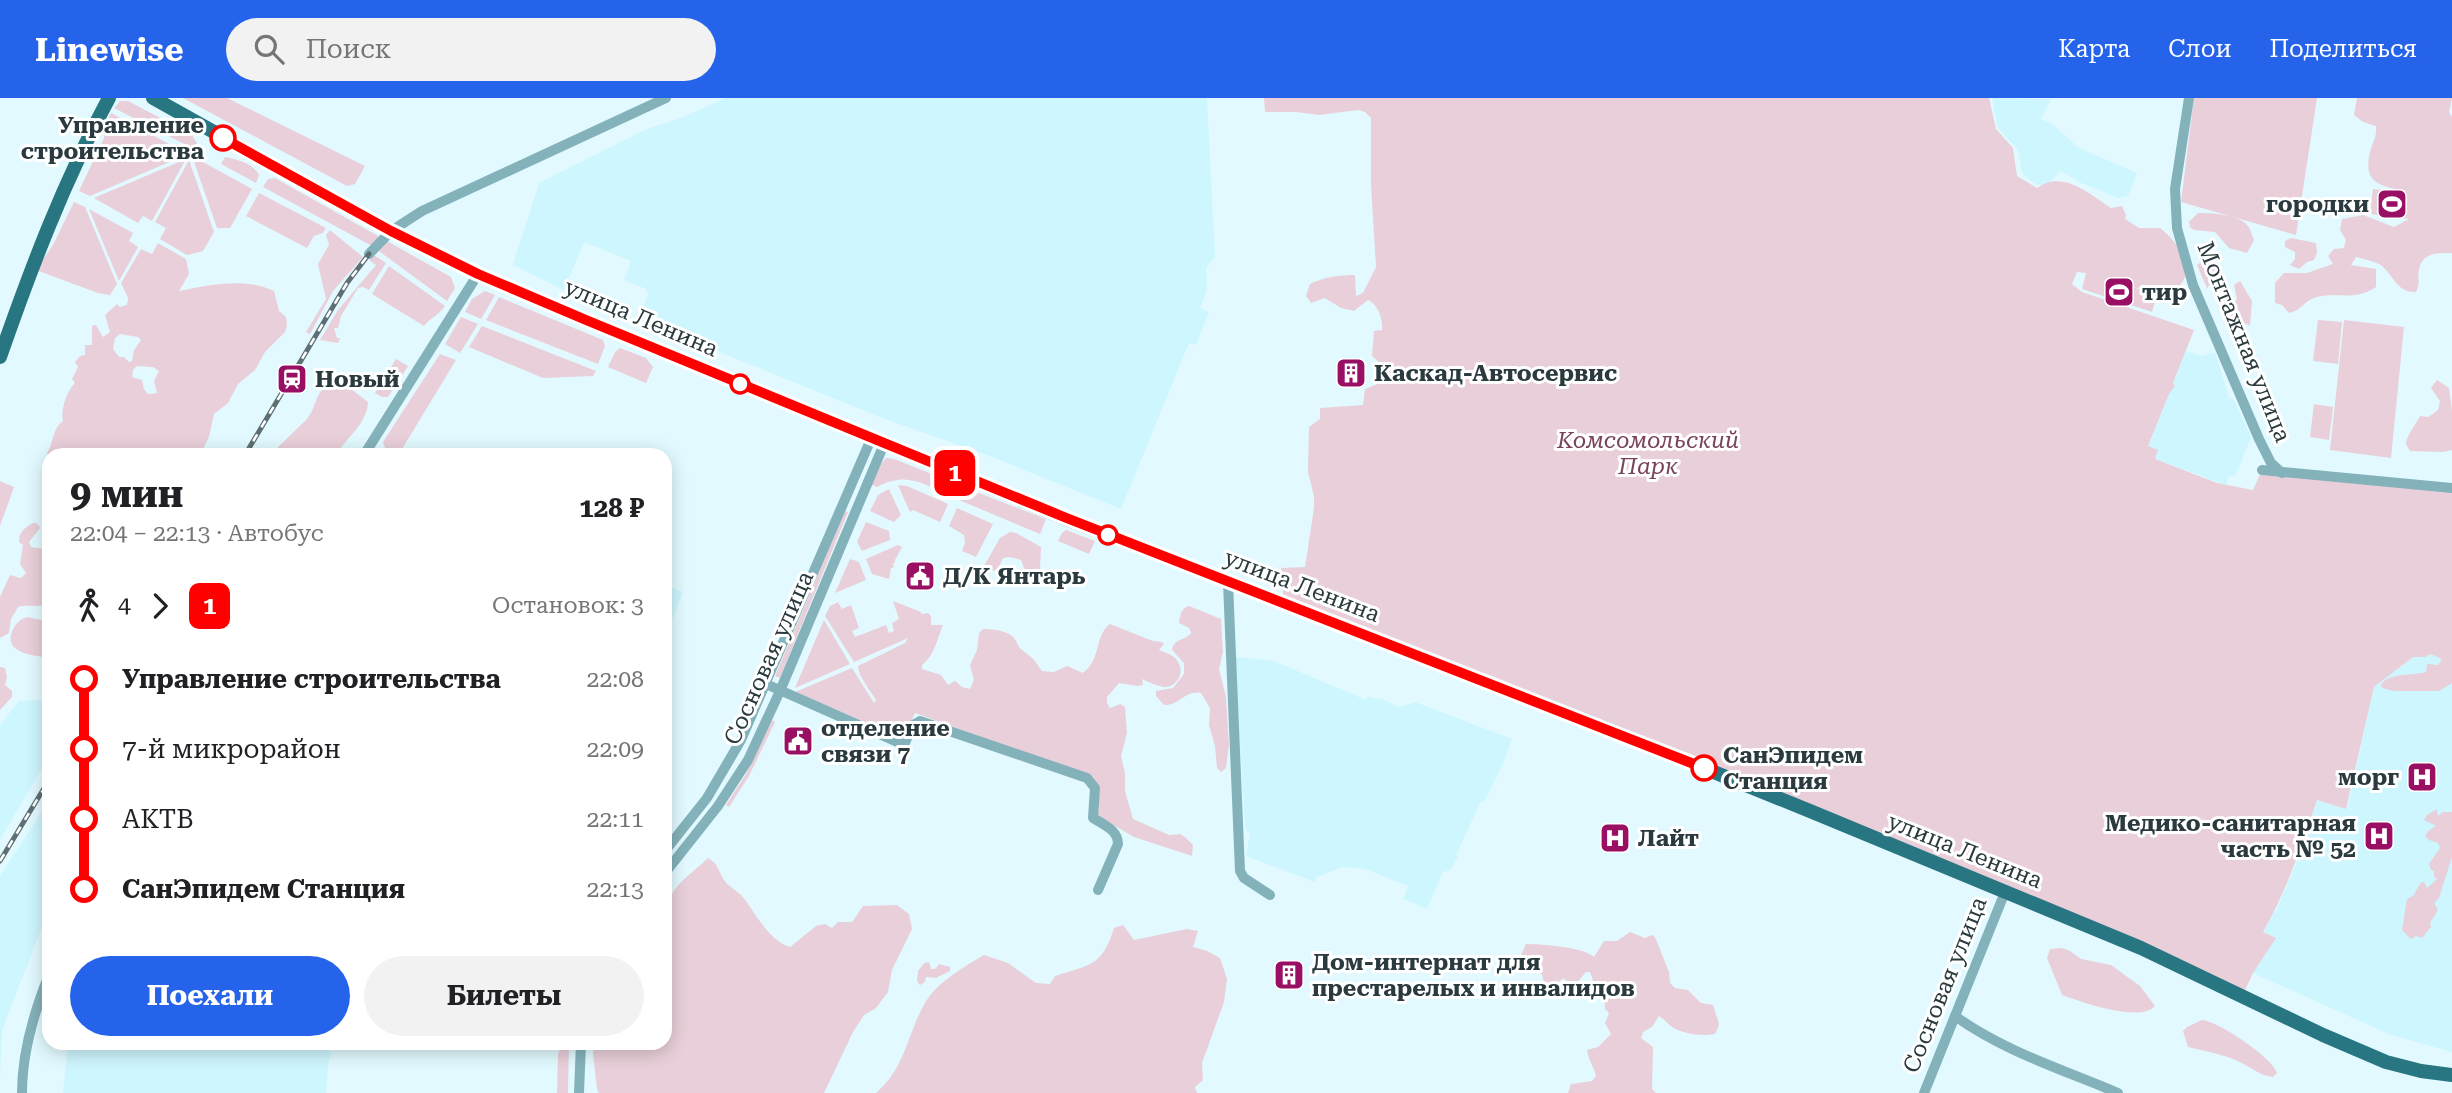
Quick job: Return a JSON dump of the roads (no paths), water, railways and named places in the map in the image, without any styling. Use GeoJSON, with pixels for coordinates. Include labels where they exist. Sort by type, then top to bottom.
{"type":"FeatureCollection","features":[{"type":"Feature","properties":{"kind":"main road"},"geometry":{"type":"LineString","coordinates":[[0,357],[48,226],[109,98]]}},
{"type":"Feature","properties":{"kind":"main road","name":"улица Ленина"},"geometry":{"type":"LineString","coordinates":[[153,98],[391,231],[478,274],[877,442],[1228,583],[1613,731],[2141,948],[2386,1062],[2452,1075]]}},
{"type":"Feature","properties":{"kind":"street"},"geometry":{"type":"LineString","coordinates":[[369,254],[391,231],[429,208],[666,98]]}},
{"type":"Feature","properties":{"kind":"street","name":"Монтажная улица"},"geometry":{"type":"LineString","coordinates":[[2189,98],[2175,188],[2175,217],[2182,247],[2193,285],[2259,439],[2271,463],[2282,472]]}},
{"type":"Feature","properties":{"kind":"street"},"geometry":{"type":"LineString","coordinates":[[368,448],[478,274]]}},
{"type":"Feature","properties":{"kind":"street","name":"Сосновая улица"},"geometry":{"type":"LineString","coordinates":[[672,842],[722,775],[741,740],[877,442]]}},
{"type":"Feature","properties":{"kind":"street","name":"Сосновая улица"},"geometry":{"type":"LineString","coordinates":[[672,864],[734,782],[762,731],[877,442]]}},
{"type":"Feature","properties":{"kind":"street"},"geometry":{"type":"LineString","coordinates":[[2262,470],[2452,488]]}},
{"type":"Feature","properties":{"kind":"street"},"geometry":{"type":"LineString","coordinates":[[1228,583],[1240,871],[1244,878],[1270,895]]}},
{"type":"Feature","properties":{"kind":"street"},"geometry":{"type":"LineString","coordinates":[[766,684],[904,745],[913,725],[920,721],[1087,778],[1095,788],[1093,818],[1118,837],[1118,845],[1098,890]]}},
{"type":"Feature","properties":{"kind":"street","name":"Сосновая улица"},"geometry":{"type":"LineString","coordinates":[[1924,1093],[2005,892]]}},
{"type":"Feature","properties":{"kind":"street"},"geometry":{"type":"LineString","coordinates":[[23,1093],[25,1059],[31,1028],[42,996]]}},
{"type":"Feature","properties":{"kind":"street"},"geometry":{"type":"LineString","coordinates":[[1955,1016],[1997,1042],[2118,1093]]}},
{"type":"Feature","properties":{"kind":"street"},"geometry":{"type":"LineString","coordinates":[[579,1093],[582,1050]]}},
{"type":"Feature","properties":{"kind":"railway"},"geometry":{"type":"LineString","coordinates":[[249,448],[347,283],[369,254]]}},
{"type":"Feature","properties":{"kind":"railway"},"geometry":{"type":"LineString","coordinates":[[0,861],[42,792]]}},
{"type":"Feature","properties":{"kind":"place","name":"Управление строительства"},"geometry":{"type":"Point","coordinates":[223,138]}},
{"type":"Feature","properties":{"kind":"place","name":"городки"},"geometry":{"type":"Point","coordinates":[2392,204]}},
{"type":"Feature","properties":{"kind":"place","name":"тир"},"geometry":{"type":"Point","coordinates":[2119,292]}},
{"type":"Feature","properties":{"kind":"place","name":"Каскад-Автосервис"},"geometry":{"type":"Point","coordinates":[1351,373]}},
{"type":"Feature","properties":{"kind":"place","name":"Новый"},"geometry":{"type":"Point","coordinates":[292,379]}},
{"type":"Feature","properties":{"kind":"place","name":"Д/К Янтарь"},"geometry":{"type":"Point","coordinates":[920,576]}},
{"type":"Feature","properties":{"kind":"place","name":"отделение связи 7"},"geometry":{"type":"Point","coordinates":[798,741]}},
{"type":"Feature","properties":{"kind":"place","name":"СанЭпидем Станция"},"geometry":{"type":"Point","coordinates":[1704,768]}},
{"type":"Feature","properties":{"kind":"place","name":"морг"},"geometry":{"type":"Point","coordinates":[2422,777]}},
{"type":"Feature","properties":{"kind":"place","name":"Медико-санитарная часть № 52"},"geometry":{"type":"Point","coordinates":[2379,836]}},
{"type":"Feature","properties":{"kind":"place","name":"Лайт"},"geometry":{"type":"Point","coordinates":[1615,838]}},
{"type":"Feature","properties":{"kind":"place","name":"Дом-интернат для престарелых и инвалидов"},"geometry":{"type":"Point","coordinates":[1289,975]}},
{"type":"Feature","properties":{"kind":"park label","name":"Комсомольский Парк"},"geometry":{"type":"Point","coordinates":[1648,453]}}]}
